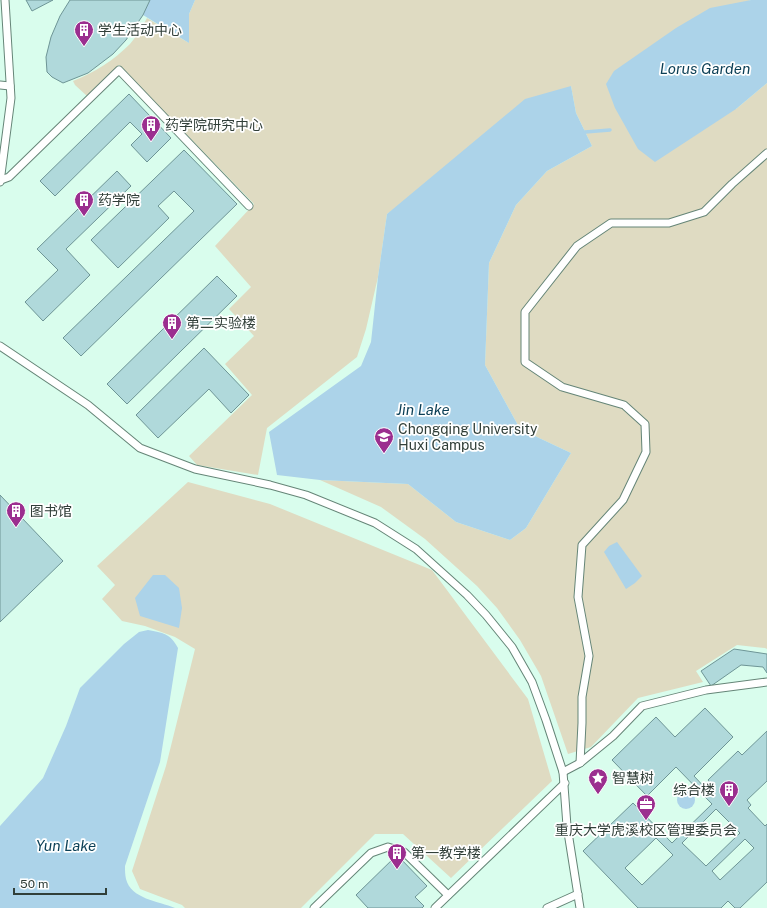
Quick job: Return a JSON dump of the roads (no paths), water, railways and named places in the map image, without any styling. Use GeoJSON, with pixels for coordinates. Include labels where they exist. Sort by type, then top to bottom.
{"type":"FeatureCollection","features":[{"type":"Feature","properties":{"kind":"lane"},"geometry":{"type":"LineString","coordinates":[[0,182],[11,98],[5,0]]}},
{"type":"Feature","properties":{"kind":"lane"},"geometry":{"type":"LineString","coordinates":[[0,182],[9,177],[119,70],[249,206]]}},
{"type":"Feature","properties":{"kind":"lane"},"geometry":{"type":"LineString","coordinates":[[0,85],[10,86]]}},
{"type":"Feature","properties":{"kind":"lane"},"geometry":{"type":"LineString","coordinates":[[580,763],[582,697],[588,656],[578,597],[582,544],[623,500],[646,452],[645,424],[624,405],[562,387],[525,362],[525,312],[577,246],[611,223],[669,223],[704,212],[732,184],[767,153]]}},
{"type":"Feature","properties":{"kind":"lane"},"geometry":{"type":"LineString","coordinates":[[0,346],[88,406],[140,448],[195,469],[270,485],[306,495],[376,523],[416,549],[471,600],[486,615],[512,647],[532,682],[563,772],[567,826],[580,908]]}},
{"type":"Feature","properties":{"kind":"lane"},"geometry":{"type":"LineString","coordinates":[[563,772],[580,763],[613,736],[642,706],[706,690],[767,682]]}},
{"type":"Feature","properties":{"kind":"lane"},"geometry":{"type":"LineString","coordinates":[[435,908],[565,783]]}},
{"type":"Feature","properties":{"kind":"lane"},"geometry":{"type":"LineString","coordinates":[[314,908],[371,853],[388,848],[404,852],[448,896]]}},
{"type":"Feature","properties":{"kind":"lane"},"geometry":{"type":"LineString","coordinates":[[547,908],[578,894]]}},
{"type":"Feature","properties":{"kind":"water"},"geometry":{"type":"Polygon","coordinates":[[[150,0],[195,0],[189,14],[189,43],[143,15],[150,0]]]}},
{"type":"Feature","properties":{"kind":"water","name":"Lorus Garden"},"geometry":{"type":"Polygon","coordinates":[[[751,0],[767,0],[767,83],[736,109],[655,162],[638,149],[615,108],[606,84],[614,71],[676,28],[710,8],[751,0]]]}},
{"type":"Feature","properties":{"kind":"water","name":"Jin Lake"},"geometry":{"type":"Polygon","coordinates":[[[571,86],[576,113],[592,146],[547,171],[516,205],[489,263],[485,365],[520,429],[571,453],[526,528],[510,540],[456,522],[408,484],[320,480],[277,475],[269,432],[361,366],[371,342],[387,214],[525,99],[571,86]]]}},
{"type":"Feature","properties":{"kind":"water"},"geometry":{"type":"Polygon","coordinates":[[[617,542],[642,576],[626,589],[604,552],[609,546],[617,542]]]}},
{"type":"Feature","properties":{"kind":"water"},"geometry":{"type":"Polygon","coordinates":[[[153,575],[165,575],[179,588],[182,608],[179,628],[140,616],[135,598],[153,575]]]}},
{"type":"Feature","properties":{"kind":"water","name":"Yun Lake"},"geometry":{"type":"Polygon","coordinates":[[[148,630],[166,634],[172,639],[178,648],[160,762],[125,866],[125,874],[129,886],[133,891],[153,901],[175,908],[0,908],[0,826],[43,778],[66,726],[80,688],[124,644],[139,632],[148,630]]]}},
{"type":"Feature","properties":{"kind":"water"},"geometry":{"type":"Polygon","coordinates":[[[686,791],[692,794],[695,800],[692,806],[686,809],[680,806],[677,800],[680,794],[686,791]]]}},
{"type":"Feature","properties":{"kind":"waterway"},"geometry":{"type":"LineString","coordinates":[[585,132],[610,130]]}},
{"type":"Feature","properties":{"kind":"place","name":"学生活动中心"},"geometry":{"type":"Point","coordinates":[84,47]}},
{"type":"Feature","properties":{"kind":"place","name":"药学院研究中心"},"geometry":{"type":"Point","coordinates":[151,142]}},
{"type":"Feature","properties":{"kind":"place","name":"药学院"},"geometry":{"type":"Point","coordinates":[84,217]}},
{"type":"Feature","properties":{"kind":"place","name":"第二实验楼"},"geometry":{"type":"Point","coordinates":[172,340]}},
{"type":"Feature","properties":{"kind":"place","name":"Chongqing University Huxi Campus"},"geometry":{"type":"Point","coordinates":[384,454]}},
{"type":"Feature","properties":{"kind":"place","name":"图书馆"},"geometry":{"type":"Point","coordinates":[16,528]}},
{"type":"Feature","properties":{"kind":"place","name":"智慧树"},"geometry":{"type":"Point","coordinates":[598,795]}},
{"type":"Feature","properties":{"kind":"place","name":"综合楼"},"geometry":{"type":"Point","coordinates":[729,807]}},
{"type":"Feature","properties":{"kind":"place","name":"重庆大学虎溪校区管理委员会"},"geometry":{"type":"Point","coordinates":[646,821]}},
{"type":"Feature","properties":{"kind":"place","name":"第一教学楼"},"geometry":{"type":"Point","coordinates":[397,870]}}]}
